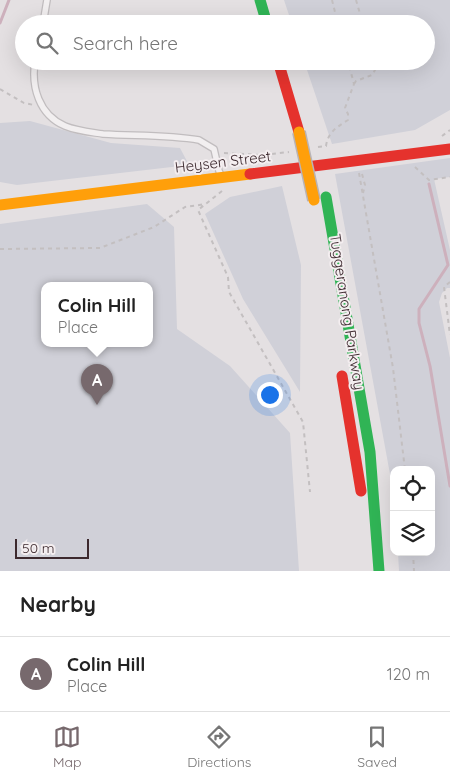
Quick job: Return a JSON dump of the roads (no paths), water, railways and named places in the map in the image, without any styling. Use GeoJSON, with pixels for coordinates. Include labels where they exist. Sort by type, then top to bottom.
{"type":"FeatureCollection","features":[{"type":"Feature","properties":{"kind":"main road"},"geometry":{"type":"LineString","coordinates":[[260,0],[264,15]]}},
{"type":"Feature","properties":{"kind":"main road"},"geometry":{"type":"LineString","coordinates":[[281,70],[299,132],[315,205]]}},
{"type":"Feature","properties":{"kind":"main road","name":"Tuggeranong Parkway"},"geometry":{"type":"LineString","coordinates":[[320,148],[324,188],[370,452],[379,571]]}},
{"type":"Feature","properties":{"kind":"main road","name":"Heysen Street"},"geometry":{"type":"LineString","coordinates":[[0,205],[450,149]]}},
{"type":"Feature","properties":{"kind":"main road","name":"Tuggeranong Parkway"},"geometry":{"type":"LineString","coordinates":[[341,366],[363,504],[366,552]]}},
{"type":"Feature","properties":{"kind":"lane"},"geometry":{"type":"LineString","coordinates":[[44,15],[47,0]]}},
{"type":"Feature","properties":{"kind":"lane"},"geometry":{"type":"LineString","coordinates":[[35,70],[36,96],[42,107],[52,118],[64,126],[85,132],[199,140],[214,149],[219,171],[224,177]]}},
{"type":"Feature","properties":{"kind":"waterway"},"geometry":{"type":"LineString","coordinates":[[0,23],[9,0]]}},
{"type":"Feature","properties":{"kind":"waterway"},"geometry":{"type":"LineString","coordinates":[[429,184],[448,265],[419,309],[419,323],[430,366],[450,486]]}},
{"type":"Feature","properties":{"kind":"place","name":"Colin Hill"},"geometry":{"type":"Point","coordinates":[97,405]}}]}
